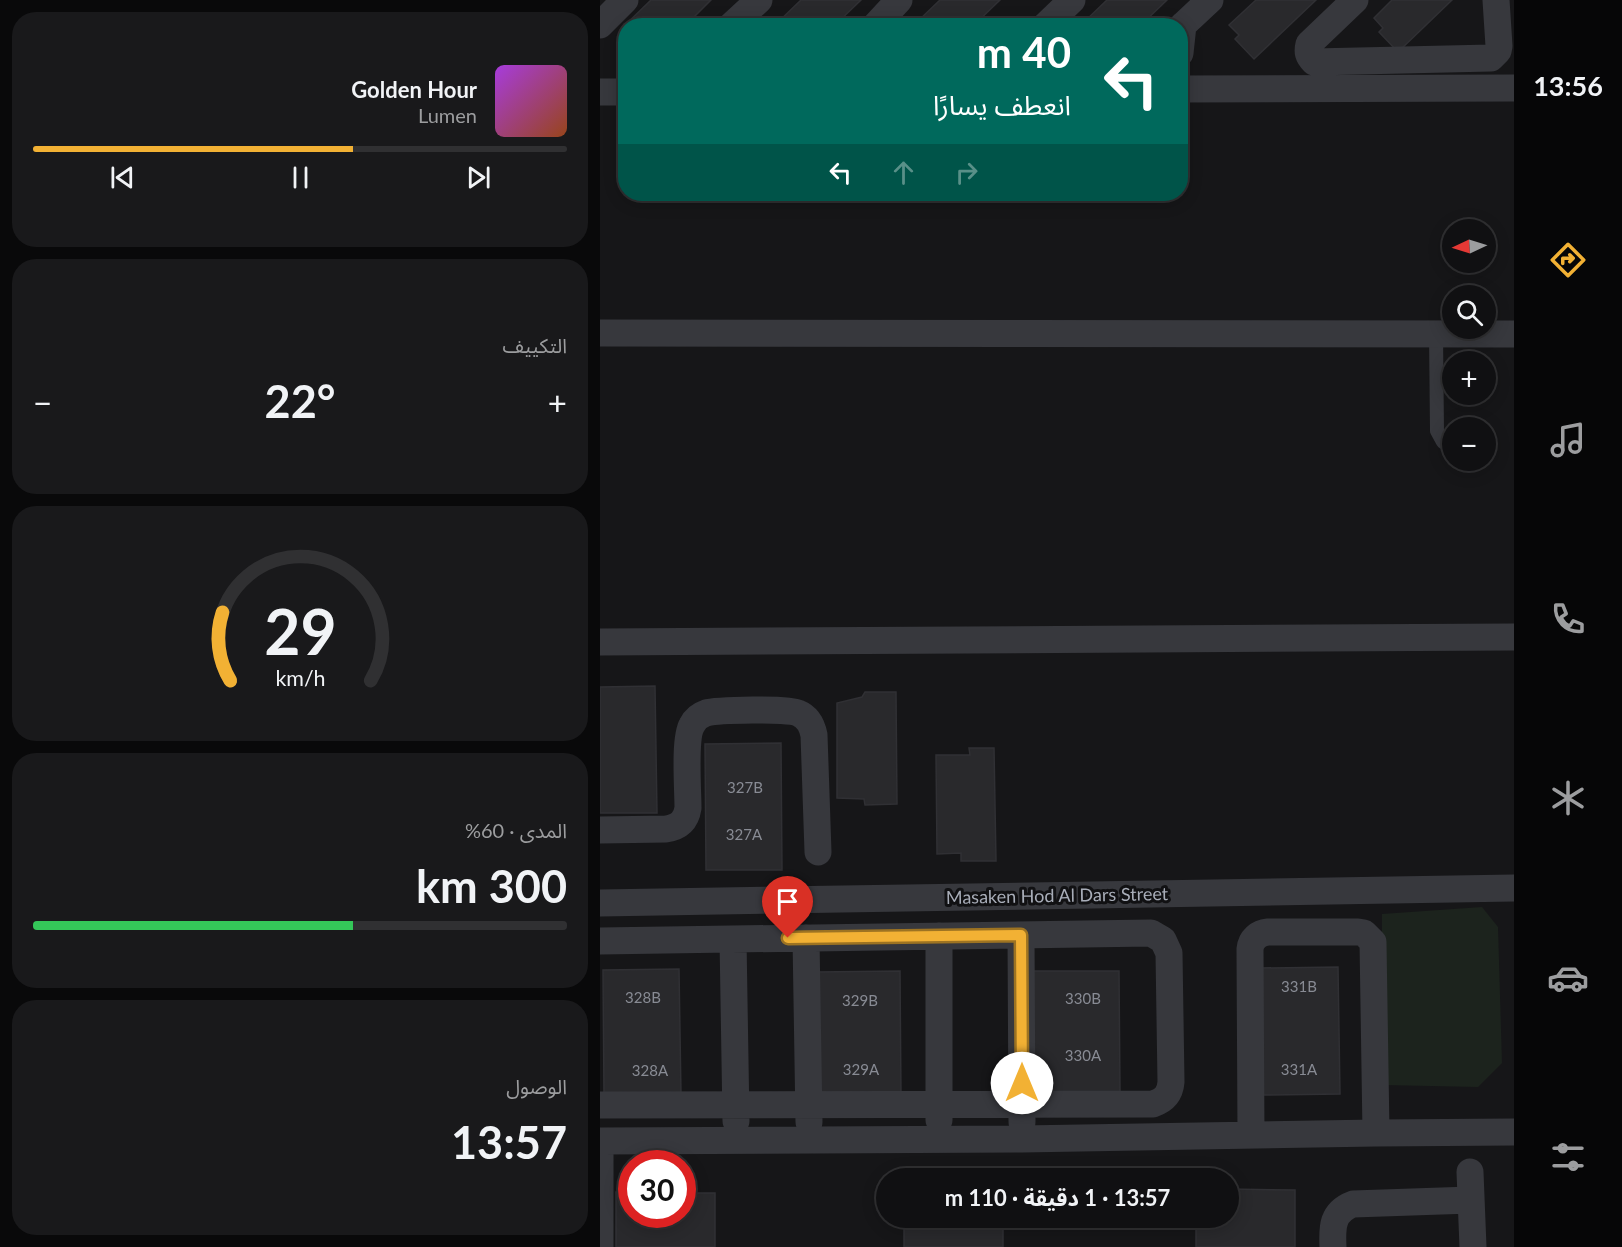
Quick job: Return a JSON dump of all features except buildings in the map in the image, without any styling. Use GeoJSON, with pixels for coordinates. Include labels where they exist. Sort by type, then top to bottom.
{"type":"FeatureCollection","features":[{"type":"Feature","properties":{"kind":"street"},"geometry":{"type":"LineString","coordinates":[[600,25],[625,0]]}},
{"type":"Feature","properties":{"kind":"street"},"geometry":{"type":"LineString","coordinates":[[740,18],[759,0]]}},
{"type":"Feature","properties":{"kind":"street"},"geometry":{"type":"LineString","coordinates":[[882,18],[899,0]]}},
{"type":"Feature","properties":{"kind":"street"},"geometry":{"type":"LineString","coordinates":[[1053,18],[1072,0]]}},
{"type":"Feature","properties":{"kind":"street"},"geometry":{"type":"LineString","coordinates":[[1188,20],[1210,0]]}},
{"type":"Feature","properties":{"kind":"street"},"geometry":{"type":"LineString","coordinates":[[1355,0],[1310,44],[1307,51],[1314,62],[1491,58],[1498,51],[1499,46],[1496,0]]}},
{"type":"Feature","properties":{"kind":"street"},"geometry":{"type":"LineString","coordinates":[[1188,89],[1514,88]]}},
{"type":"Feature","properties":{"kind":"street"},"geometry":{"type":"LineString","coordinates":[[600,92],[618,92]]}},
{"type":"Feature","properties":{"kind":"street"},"geometry":{"type":"LineString","coordinates":[[600,333],[1514,334]]}},
{"type":"Feature","properties":{"kind":"street"},"geometry":{"type":"LineString","coordinates":[[600,642],[1514,637]]}},
{"type":"Feature","properties":{"kind":"street"},"geometry":{"type":"LineString","coordinates":[[600,830],[666,829],[675,828],[681,823],[687,816],[688,808],[688,732],[695,719],[701,715],[716,712],[793,711],[805,717],[814,735],[818,852]]}},
{"type":"Feature","properties":{"kind":"street","name":"Masaken Hod Al Dars Street"},"geometry":{"type":"LineString","coordinates":[[600,903],[1514,888]]}},
{"type":"Feature","properties":{"kind":"street"},"geometry":{"type":"LineString","coordinates":[[1251,1135],[1250,949],[1253,939],[1268,932],[1358,932],[1369,937],[1373,942],[1376,1133]]}},
{"type":"Feature","properties":{"kind":"street"},"geometry":{"type":"LineString","coordinates":[[600,941],[1151,933],[1163,940],[1169,953],[1171,1082],[1168,1094],[1154,1104],[600,1105]]}},
{"type":"Feature","properties":{"kind":"street"},"geometry":{"type":"LineString","coordinates":[[1021,935],[1022,1139]]}},
{"type":"Feature","properties":{"kind":"street"},"geometry":{"type":"LineString","coordinates":[[939,936],[939,1139]]}},
{"type":"Feature","properties":{"kind":"street"},"geometry":{"type":"LineString","coordinates":[[806,938],[809,1140]]}},
{"type":"Feature","properties":{"kind":"street"},"geometry":{"type":"LineString","coordinates":[[733,939],[737,1140]]}},
{"type":"Feature","properties":{"kind":"street"},"geometry":{"type":"LineString","coordinates":[[600,1247],[600,1141],[1022,1139],[1514,1132]]}},
{"type":"Feature","properties":{"kind":"street"},"geometry":{"type":"LineString","coordinates":[[1470,1172],[1473,1247]]}},
{"type":"Feature","properties":{"kind":"street"},"geometry":{"type":"LineString","coordinates":[[1333,1247],[1332,1227],[1336,1216],[1345,1206],[1471,1200]]}},
{"type":"Feature","properties":{"kind":"lane"},"geometry":{"type":"LineString","coordinates":[[1436,334],[1437,431],[1442,440]]}},
{"type":"Feature","properties":{"kind":"shaded area"},"geometry":{"type":"Polygon","coordinates":[[[1482,907],[1498,927],[1502,1063],[1478,1087],[1382,1085],[1382,914],[1482,907]]]}},
{"type":"Feature","properties":{"kind":"route"},"geometry":{"type":"LineString","coordinates":[[788,938],[1021,935],[1022,1083]]}}]}
